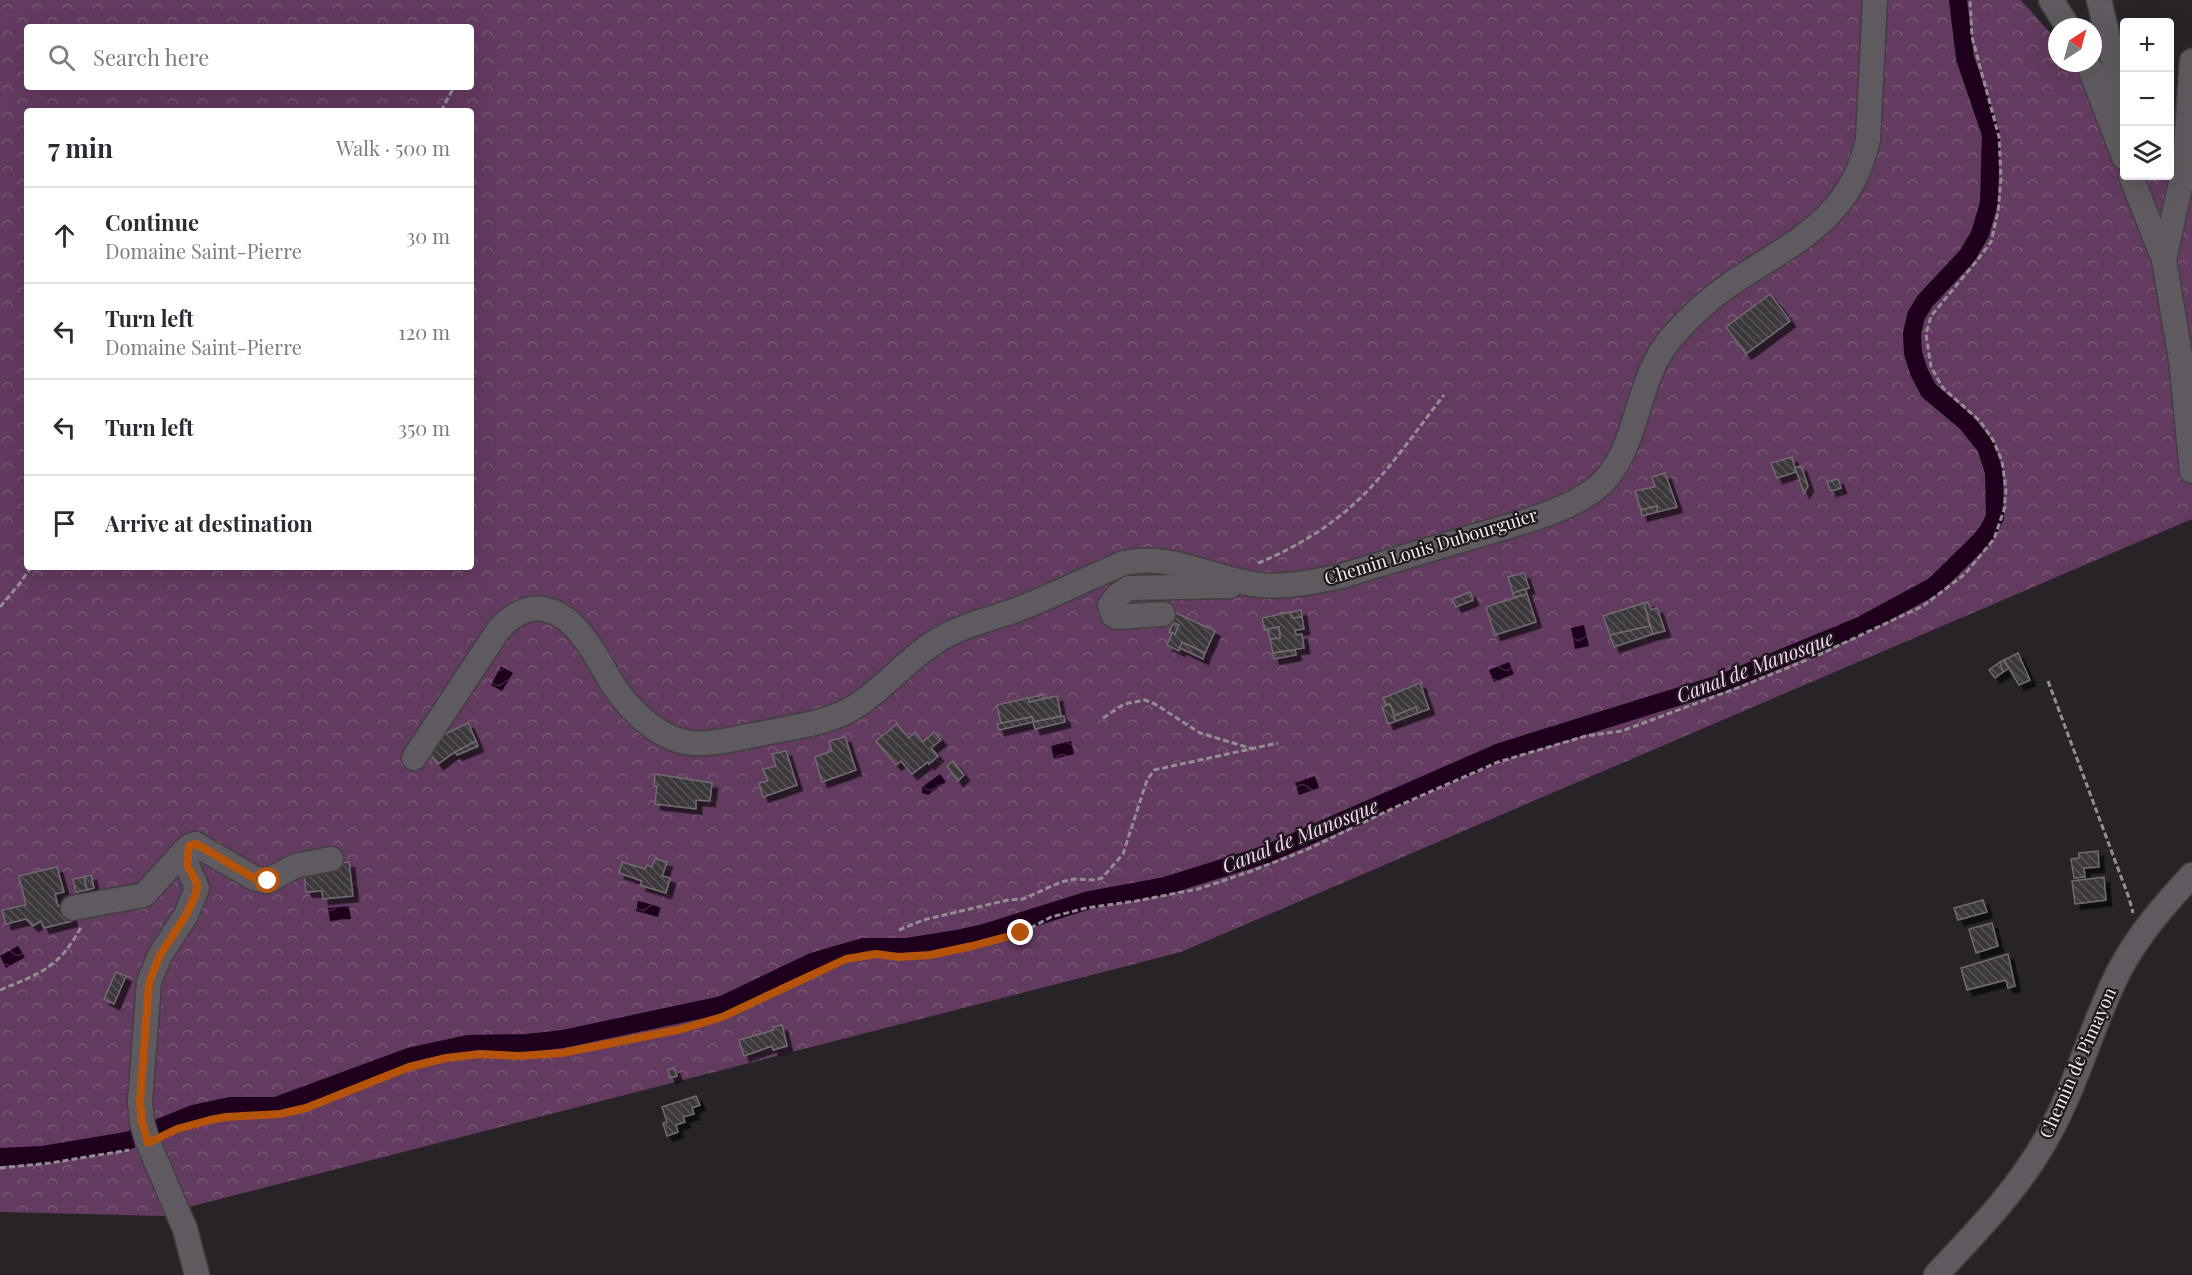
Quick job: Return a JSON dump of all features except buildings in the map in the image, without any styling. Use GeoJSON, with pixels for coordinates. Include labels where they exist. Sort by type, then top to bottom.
{"type":"FeatureCollection","features":[{"type":"Feature","properties":{"kind":"street","name":"Chemin Louis Dubourguier"},"geometry":{"type":"LineString","coordinates":[[414,758],[500,629],[516,615],[531,608],[553,612],[569,622],[591,647],[603,670],[623,699],[648,723],[675,739],[702,744],[838,716],[876,691],[941,638],[975,623],[1015,610],[1124,563],[1155,560],[1240,581],[1275,586],[1316,581],[1342,576],[1549,512],[1580,498],[1605,481],[1616,468],[1642,391],[1660,352],[1672,337],[1722,291],[1802,240],[1815,229],[1836,208],[1857,177],[1865,156],[1868,139],[1875,0]]}},
{"type":"Feature","properties":{"kind":"street"},"geometry":{"type":"LineString","coordinates":[[2051,0],[2062,18]]}},
{"type":"Feature","properties":{"kind":"street"},"geometry":{"type":"LineString","coordinates":[[2099,0],[2120,88]]}},
{"type":"Feature","properties":{"kind":"street"},"geometry":{"type":"LineString","coordinates":[[2164,260],[2185,164],[2192,61]]}},
{"type":"Feature","properties":{"kind":"street"},"geometry":{"type":"LineString","coordinates":[[2091,72],[2120,147]]}},
{"type":"Feature","properties":{"kind":"street"},"geometry":{"type":"LineString","coordinates":[[2133,180],[2164,260]]}},
{"type":"Feature","properties":{"kind":"street"},"geometry":{"type":"LineString","coordinates":[[2148,180],[2158,212],[2181,360],[2192,471]]}},
{"type":"Feature","properties":{"kind":"street"},"geometry":{"type":"LineString","coordinates":[[1163,614],[1117,617],[1113,615],[1110,606],[1117,596],[1129,588],[1218,587],[1240,581]]}},
{"type":"Feature","properties":{"kind":"street"},"geometry":{"type":"LineString","coordinates":[[72,908],[144,895],[189,846],[195,844],[254,878],[268,881],[295,866],[331,859]]}},
{"type":"Feature","properties":{"kind":"street"},"geometry":{"type":"LineString","coordinates":[[189,846],[187,865],[197,883],[196,894],[186,915],[160,955],[149,982],[141,1076],[146,1135],[185,1229],[197,1275]]}},
{"type":"Feature","properties":{"kind":"street","name":"Chemin de Pimayon"},"geometry":{"type":"LineString","coordinates":[[1936,1275],[2005,1201],[2046,1140],[2065,1103],[2118,972],[2139,937],[2192,875]]}},
{"type":"Feature","properties":{"kind":"path"},"geometry":{"type":"LineString","coordinates":[[0,1168],[50,1163],[124,1151],[146,1135],[218,1119],[280,1114],[306,1108],[409,1067],[446,1058],[480,1054],[519,1056],[562,1053],[682,1029],[722,1017],[846,959],[876,954],[898,957],[930,955],[1021,933],[1052,917],[1086,908],[1198,889],[1306,850],[1498,762],[1568,741],[1622,731],[1814,657],[1923,606],[1965,574],[1994,539],[2004,510],[2006,490],[2002,461],[1993,440],[1980,421],[1943,388],[1931,367],[1926,334],[1931,316],[1991,242],[1998,212],[2001,178],[1999,137],[1972,37],[1970,0]]}},
{"type":"Feature","properties":{"kind":"path"},"geometry":{"type":"LineString","coordinates":[[443,108],[452,90]]}},
{"type":"Feature","properties":{"kind":"path"},"geometry":{"type":"LineString","coordinates":[[1240,581],[1249,566],[1274,556],[1322,529],[1357,502],[1444,395]]}},
{"type":"Feature","properties":{"kind":"path"},"geometry":{"type":"LineString","coordinates":[[0,607],[29,570]]}},
{"type":"Feature","properties":{"kind":"path"},"geometry":{"type":"LineString","coordinates":[[2048,681],[2129,898],[2139,937]]}},
{"type":"Feature","properties":{"kind":"path"},"geometry":{"type":"LineString","coordinates":[[1103,718],[1124,704],[1145,700],[1200,733],[1254,749]]}},
{"type":"Feature","properties":{"kind":"path"},"geometry":{"type":"LineString","coordinates":[[899,930],[923,920],[1008,900],[1023,899],[1061,882],[1102,878],[1123,854],[1147,780],[1154,770],[1278,743]]}},
{"type":"Feature","properties":{"kind":"path"},"geometry":{"type":"LineString","coordinates":[[0,990],[40,973],[54,964],[70,947],[90,913],[104,903]]}},
{"type":"Feature","properties":{"kind":"green space"},"geometry":{"type":"Polygon","coordinates":[[[0,0],[2021,0],[2048,31],[2048,72],[2084,72],[2120,113],[2120,180],[2174,180],[2174,159],[2192,153],[2192,519],[1181,952],[185,1208],[163,1216],[0,1212],[0,0]]]}},
{"type":"Feature","properties":{"kind":"water"},"geometry":{"type":"Polygon","coordinates":[[[1584,625],[1589,646],[1575,649],[1571,628],[1584,625]]]}},
{"type":"Feature","properties":{"kind":"water"},"geometry":{"type":"Polygon","coordinates":[[[1509,662],[1514,674],[1494,682],[1489,670],[1509,662]]]}},
{"type":"Feature","properties":{"kind":"water"},"geometry":{"type":"Polygon","coordinates":[[[501,666],[513,673],[502,691],[491,685],[501,666]]]}},
{"type":"Feature","properties":{"kind":"water"},"geometry":{"type":"Polygon","coordinates":[[[1071,741],[1074,754],[1054,759],[1051,746],[1071,741]]]}},
{"type":"Feature","properties":{"kind":"water"},"geometry":{"type":"Polygon","coordinates":[[[940,774],[946,782],[928,795],[922,793],[922,787],[940,774]]]}},
{"type":"Feature","properties":{"kind":"water"},"geometry":{"type":"Polygon","coordinates":[[[1315,776],[1319,788],[1299,795],[1295,783],[1315,776]]]}},
{"type":"Feature","properties":{"kind":"water"},"geometry":{"type":"Polygon","coordinates":[[[638,901],[661,907],[658,917],[636,911],[638,901]]]}},
{"type":"Feature","properties":{"kind":"water"},"geometry":{"type":"Polygon","coordinates":[[[349,906],[351,919],[330,921],[328,908],[349,906]]]}},
{"type":"Feature","properties":{"kind":"water"},"geometry":{"type":"Polygon","coordinates":[[[18,946],[25,957],[6,968],[0,956],[18,946]]]}},
{"type":"Feature","properties":{"kind":"waterway","name":"Canal de Manosque"},"geometry":{"type":"LineString","coordinates":[[0,1157],[43,1155],[127,1141],[193,1114],[230,1106],[276,1106],[412,1056],[468,1044],[527,1043],[563,1039],[722,1005],[812,962],[864,947],[907,947],[957,939],[984,933],[1089,900],[1165,886],[1267,854],[1500,752],[1722,683],[1862,625],[1934,586],[1979,542],[1995,517],[1994,472],[1986,447],[1966,422],[1929,391],[1919,372],[1913,353],[1912,334],[1916,316],[1925,301],[1967,256],[1980,234],[1989,203],[1991,134],[1965,58],[1958,0]]}},
{"type":"Feature","properties":{"kind":"route"},"geometry":{"type":"LineString","coordinates":[[268,881],[254,878],[200,846],[195,844],[189,846],[187,865],[197,883],[196,894],[186,915],[160,955],[149,982],[140,1102],[142,1122],[148,1143],[177,1129],[210,1120],[280,1114],[306,1108],[409,1067],[446,1058],[480,1054],[519,1056],[562,1053],[682,1029],[722,1017],[846,959],[876,954],[898,957],[930,955],[1021,933]]}}]}
